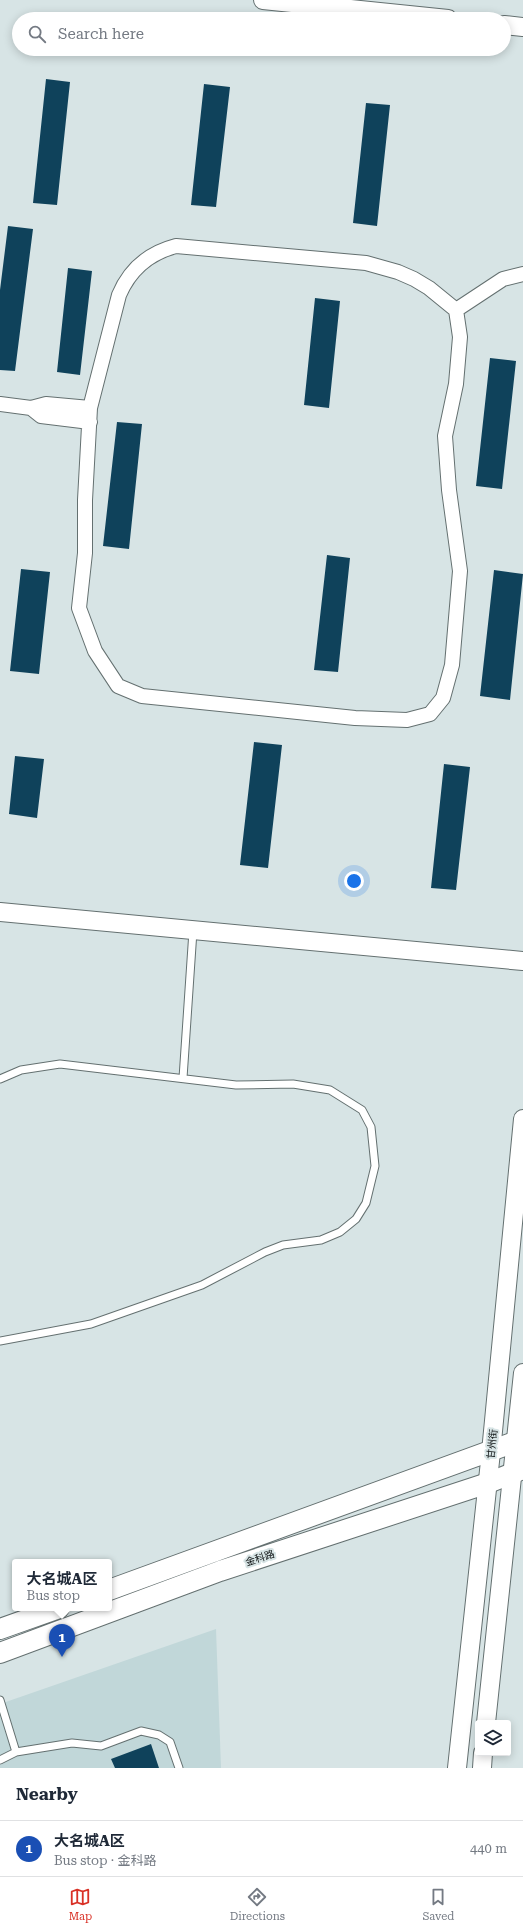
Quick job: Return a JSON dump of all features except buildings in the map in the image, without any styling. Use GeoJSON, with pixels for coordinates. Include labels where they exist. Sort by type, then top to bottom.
{"type":"FeatureCollection","features":[{"type":"Feature","properties":{"kind":"main road","name":"金科路"},"geometry":{"type":"LineString","coordinates":[[112,1589],[491,1452],[520,1440]]}},
{"type":"Feature","properties":{"kind":"main road","name":"金科路"},"geometry":{"type":"LineString","coordinates":[[0,1653],[220,1571],[488,1483],[518,1471]]}},
{"type":"Feature","properties":{"kind":"main road"},"geometry":{"type":"LineString","coordinates":[[0,1629],[51,1611]]}},
{"type":"Feature","properties":{"kind":"street"},"geometry":{"type":"LineString","coordinates":[[263,0],[380,12]]}},
{"type":"Feature","properties":{"kind":"street"},"geometry":{"type":"LineString","coordinates":[[511,26],[523,27]]}},
{"type":"Feature","properties":{"kind":"street"},"geometry":{"type":"LineString","coordinates":[[176,246],[366,263],[388,269],[414,279],[429,288],[456,310],[460,337],[456,384],[445,436],[449,490],[460,571],[452,665],[443,698],[430,714],[407,720],[355,718],[142,696],[118,686],[96,651],[79,608],[85,553],[84,500],[90,415],[119,296],[123,286],[140,264],[157,252],[176,246]]}},
{"type":"Feature","properties":{"kind":"street"},"geometry":{"type":"LineString","coordinates":[[456,310],[503,279],[523,274]]}},
{"type":"Feature","properties":{"kind":"street"},"geometry":{"type":"LineString","coordinates":[[0,404],[31,408],[46,404],[90,415]]}},
{"type":"Feature","properties":{"kind":"street"},"geometry":{"type":"LineString","coordinates":[[0,912],[523,961]]}},
{"type":"Feature","properties":{"kind":"street","name":"甘州街"},"geometry":{"type":"LineString","coordinates":[[457,1768],[488,1483],[523,1119]]}},
{"type":"Feature","properties":{"kind":"street"},"geometry":{"type":"LineString","coordinates":[[486,1720],[518,1471],[523,1373]]}},
{"type":"Feature","properties":{"kind":"street"},"geometry":{"type":"LineString","coordinates":[[482,1768],[483,1756]]}},
{"type":"Feature","properties":{"kind":"lane"},"geometry":{"type":"LineString","coordinates":[[183,1078],[193,930]]}},
{"type":"Feature","properties":{"kind":"lane"},"geometry":{"type":"LineString","coordinates":[[0,1079],[21,1070],[60,1064],[236,1084],[293,1084],[330,1090],[362,1110],[372,1127],[375,1166],[366,1203],[356,1219],[340,1232],[321,1240],[284,1245],[265,1252],[202,1285],[91,1324],[0,1340]]}},
{"type":"Feature","properties":{"kind":"lane"},"geometry":{"type":"LineString","coordinates":[[0,1700],[16,1752]]}},
{"type":"Feature","properties":{"kind":"lane"},"geometry":{"type":"LineString","coordinates":[[0,1760],[16,1752],[72,1743],[101,1746],[141,1731],[159,1735],[170,1742],[179,1768]]}},
{"type":"Feature","properties":{"kind":"shaded area"},"geometry":{"type":"Polygon","coordinates":[[[216,1629],[221,1768],[0,1768],[0,1704],[216,1629]]]}},
{"type":"Feature","properties":{"kind":"place","name":"大名城A区"},"geometry":{"type":"Point","coordinates":[62,1657]}}]}
